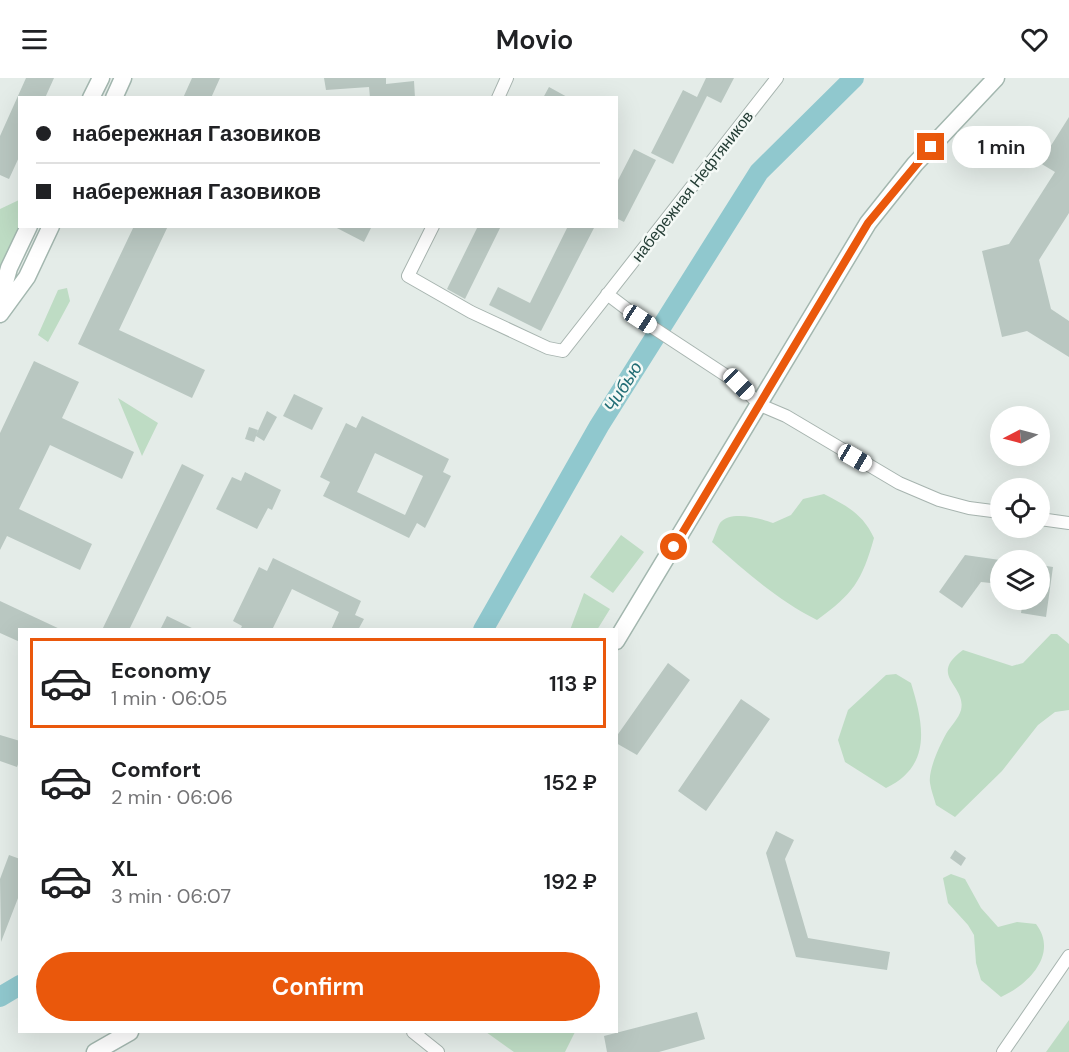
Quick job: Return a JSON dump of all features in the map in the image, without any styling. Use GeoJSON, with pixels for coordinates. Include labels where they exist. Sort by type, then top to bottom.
{"type":"FeatureCollection","features":[{"type":"Feature","properties":{"kind":"main road"},"geometry":{"type":"LineString","coordinates":[[92,96],[101,78]]}},
{"type":"Feature","properties":{"kind":"main road"},"geometry":{"type":"LineString","coordinates":[[115,96],[123,78]]}},
{"type":"Feature","properties":{"kind":"main road"},"geometry":{"type":"LineString","coordinates":[[618,638],[868,223],[915,164],[996,78]]}},
{"type":"Feature","properties":{"kind":"main road"},"geometry":{"type":"LineString","coordinates":[[0,300],[9,268],[28,228]]}},
{"type":"Feature","properties":{"kind":"main road"},"geometry":{"type":"LineString","coordinates":[[0,314],[27,277],[50,228]]}},
{"type":"Feature","properties":{"kind":"main road"},"geometry":{"type":"LineString","coordinates":[[95,1052],[128,1033]]}},
{"type":"Feature","properties":{"kind":"street"},"geometry":{"type":"LineString","coordinates":[[499,96],[507,78]]}},
{"type":"Feature","properties":{"kind":"street","name":"набережная Нефтяников"},"geometry":{"type":"LineString","coordinates":[[432,228],[408,276],[471,312],[548,348],[563,351],[777,78]]}},
{"type":"Feature","properties":{"kind":"street"},"geometry":{"type":"LineString","coordinates":[[606,294],[739,384],[760,405],[786,416],[855,458],[909,487],[939,500],[990,511]]}},
{"type":"Feature","properties":{"kind":"street"},"geometry":{"type":"LineString","coordinates":[[1050,520],[1069,523]]}},
{"type":"Feature","properties":{"kind":"street"},"geometry":{"type":"LineString","coordinates":[[1003,1052],[1069,956]]}},
{"type":"Feature","properties":{"kind":"street"},"geometry":{"type":"LineString","coordinates":[[414,1033],[438,1052]]}},
{"type":"Feature","properties":{"kind":"green space"},"geometry":{"type":"Polygon","coordinates":[[[18,200],[19,228],[0,266],[0,209],[18,200]]]}},
{"type":"Feature","properties":{"kind":"green space"},"geometry":{"type":"Polygon","coordinates":[[[67,288],[70,301],[48,342],[38,335],[58,290],[67,288]]]}},
{"type":"Feature","properties":{"kind":"green space"},"geometry":{"type":"Polygon","coordinates":[[[118,398],[158,423],[142,456],[118,398]]]}},
{"type":"Feature","properties":{"kind":"green space"},"geometry":{"type":"Polygon","coordinates":[[[824,494],[859,517],[874,538],[860,576],[848,594],[817,620],[775,594],[712,542],[720,523],[725,519],[745,516],[773,523],[791,515],[803,499],[824,494]]]}},
{"type":"Feature","properties":{"kind":"green space"},"geometry":{"type":"Polygon","coordinates":[[[621,535],[644,552],[613,593],[590,577],[621,535]]]}},
{"type":"Feature","properties":{"kind":"green space"},"geometry":{"type":"Polygon","coordinates":[[[584,593],[610,609],[598,628],[571,628],[584,593]]]}},
{"type":"Feature","properties":{"kind":"green space"},"geometry":{"type":"Polygon","coordinates":[[[1051,634],[1057,634],[1069,644],[1069,710],[1055,712],[1038,725],[1002,771],[955,817],[936,805],[930,783],[931,771],[938,751],[961,710],[959,694],[948,674],[948,667],[963,650],[1012,666],[1023,663],[1051,634]]]}},
{"type":"Feature","properties":{"kind":"green space"},"geometry":{"type":"Polygon","coordinates":[[[896,674],[911,683],[919,714],[921,743],[918,756],[911,768],[901,779],[886,788],[845,762],[838,740],[848,710],[886,675],[896,674]]]}},
{"type":"Feature","properties":{"kind":"green space"},"geometry":{"type":"Polygon","coordinates":[[[951,874],[965,879],[981,908],[998,927],[1017,922],[1036,924],[1042,935],[1044,946],[1037,967],[1021,985],[1001,997],[981,980],[976,963],[974,935],[948,903],[943,878],[951,874]]]}},
{"type":"Feature","properties":{"kind":"green space"},"geometry":{"type":"Polygon","coordinates":[[[1069,1020],[1069,1052],[1046,1052],[1069,1020]]]}},
{"type":"Feature","properties":{"kind":"green space"},"geometry":{"type":"Polygon","coordinates":[[[487,1033],[574,1033],[565,1052],[514,1052],[487,1033]]]}},
{"type":"Feature","properties":{"kind":"building"},"geometry":{"type":"Polygon","coordinates":[[[26,78],[54,78],[46,96],[18,96],[18,159],[9,179],[0,175],[0,136],[26,78]]]}},
{"type":"Feature","properties":{"kind":"building"},"geometry":{"type":"Polygon","coordinates":[[[192,78],[220,78],[212,96],[184,96],[192,78]]]}},
{"type":"Feature","properties":{"kind":"building"},"geometry":{"type":"Polygon","coordinates":[[[324,78],[386,78],[386,84],[414,81],[415,96],[370,96],[369,87],[326,90],[324,78]]]}},
{"type":"Feature","properties":{"kind":"building"},"geometry":{"type":"Polygon","coordinates":[[[706,78],[734,78],[721,103],[707,96],[673,164],[651,153],[683,90],[697,97],[706,78]]]}},
{"type":"Feature","properties":{"kind":"building"},"geometry":{"type":"Polygon","coordinates":[[[549,87],[565,96],[544,96],[549,87]]]}},
{"type":"Feature","properties":{"kind":"building"},"geometry":{"type":"Polygon","coordinates":[[[1069,117],[1069,213],[1039,260],[1051,309],[1069,321],[1069,357],[1027,331],[1002,337],[982,251],[1009,244],[1055,172],[1040,163],[1069,117]]]}},
{"type":"Feature","properties":{"kind":"building"},"geometry":{"type":"Polygon","coordinates":[[[634,149],[656,160],[624,222],[618,219],[618,180],[634,149]]]}},
{"type":"Feature","properties":{"kind":"building"},"geometry":{"type":"Polygon","coordinates":[[[133,228],[167,228],[119,330],[205,370],[192,398],[78,344],[133,228]]]}},
{"type":"Feature","properties":{"kind":"building"},"geometry":{"type":"Polygon","coordinates":[[[337,228],[371,228],[364,242],[337,228]]]}},
{"type":"Feature","properties":{"kind":"building"},"geometry":{"type":"Polygon","coordinates":[[[477,228],[500,228],[465,299],[447,289],[477,228]]]}},
{"type":"Feature","properties":{"kind":"building"},"geometry":{"type":"Polygon","coordinates":[[[567,228],[594,228],[541,331],[489,305],[498,287],[530,303],[567,228]]]}},
{"type":"Feature","properties":{"kind":"building"},"geometry":{"type":"Polygon","coordinates":[[[34,361],[79,382],[62,418],[134,452],[122,479],[50,445],[19,509],[92,544],[80,570],[7,536],[0,550],[0,433],[34,361]]]}},
{"type":"Feature","properties":{"kind":"building"},"geometry":{"type":"Polygon","coordinates":[[[294,394],[323,408],[312,430],[283,416],[294,394]]]}},
{"type":"Feature","properties":{"kind":"building"},"geometry":{"type":"Polygon","coordinates":[[[267,411],[277,417],[264,441],[256,436],[254,442],[245,439],[249,427],[258,430],[256,435],[267,411]]]}},
{"type":"Feature","properties":{"kind":"building"},"geometry":{"type":"Polygon","coordinates":[[[362,416],[449,459],[443,472],[451,476],[425,528],[417,523],[409,538],[323,496],[330,482],[320,477],[346,423],[356,428],[362,416]],[[375,453],[357,492],[405,515],[423,476],[375,453]]]}},
{"type":"Feature","properties":{"kind":"building"},"geometry":{"type":"Polygon","coordinates":[[[182,464],[204,475],[130,628],[103,628],[182,464]]]}},
{"type":"Feature","properties":{"kind":"building"},"geometry":{"type":"Polygon","coordinates":[[[245,472],[281,490],[272,510],[268,508],[257,529],[216,509],[232,477],[241,481],[245,472]]]}},
{"type":"Feature","properties":{"kind":"building"},"geometry":{"type":"Polygon","coordinates":[[[965,555],[990,559],[990,583],[981,582],[962,608],[939,592],[965,555]]]}},
{"type":"Feature","properties":{"kind":"building"},"geometry":{"type":"Polygon","coordinates":[[[273,558],[361,601],[355,615],[364,619],[359,628],[332,628],[339,612],[292,589],[273,628],[241,628],[242,626],[233,621],[259,567],[267,571],[273,558]]]}},
{"type":"Feature","properties":{"kind":"building"},"geometry":{"type":"Polygon","coordinates":[[[1050,567],[1053,567],[1050,588],[1050,567]]]}},
{"type":"Feature","properties":{"kind":"building"},"geometry":{"type":"Polygon","coordinates":[[[0,601],[58,628],[18,628],[18,641],[0,633],[0,601]]]}},
{"type":"Feature","properties":{"kind":"building"},"geometry":{"type":"Polygon","coordinates":[[[1021,610],[1047,610],[1046,617],[1021,613],[1021,610]]]}},
{"type":"Feature","properties":{"kind":"building"},"geometry":{"type":"Polygon","coordinates":[[[167,616],[192,628],[161,628],[167,616]]]}},
{"type":"Feature","properties":{"kind":"building"},"geometry":{"type":"Polygon","coordinates":[[[668,663],[690,680],[637,755],[618,744],[618,734],[668,663]]]}},
{"type":"Feature","properties":{"kind":"building"},"geometry":{"type":"Polygon","coordinates":[[[741,699],[770,719],[706,811],[678,791],[741,699]]]}},
{"type":"Feature","properties":{"kind":"building"},"geometry":{"type":"Polygon","coordinates":[[[0,735],[18,740],[17,767],[0,761],[0,735]]]}},
{"type":"Feature","properties":{"kind":"building"},"geometry":{"type":"Polygon","coordinates":[[[776,831],[794,840],[785,859],[808,938],[890,952],[887,970],[796,957],[766,853],[776,831]]]}},
{"type":"Feature","properties":{"kind":"building"},"geometry":{"type":"Polygon","coordinates":[[[955,850],[966,858],[961,866],[950,858],[955,850]]]}},
{"type":"Feature","properties":{"kind":"building"},"geometry":{"type":"Polygon","coordinates":[[[9,855],[18,858],[18,898],[1,942],[0,879],[9,855]]]}},
{"type":"Feature","properties":{"kind":"building"},"geometry":{"type":"Polygon","coordinates":[[[697,1012],[705,1039],[659,1052],[607,1052],[604,1036],[697,1012]]]}},
{"type":"Feature","properties":{"kind":"waterway","name":"Чибью"},"geometry":{"type":"LineString","coordinates":[[484,628],[599,426],[759,172],[854,78]]}},
{"type":"Feature","properties":{"kind":"waterway","name":"Чибью"},"geometry":{"type":"LineString","coordinates":[[0,997],[18,986]]}},
{"type":"Feature","properties":{"kind":"route"},"geometry":{"type":"LineString","coordinates":[[674,547],[868,223],[931,147]]}}]}
